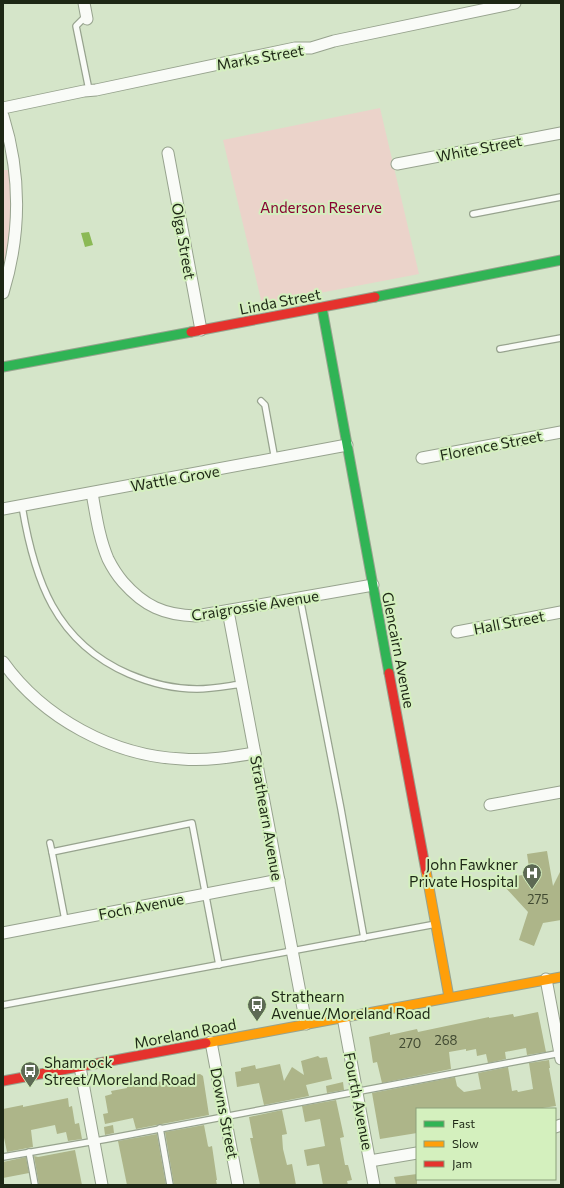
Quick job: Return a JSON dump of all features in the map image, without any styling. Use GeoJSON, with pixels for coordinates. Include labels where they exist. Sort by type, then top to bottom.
{"type":"FeatureCollection","features":[{"type":"Feature","properties":{"kind":"street"},"geometry":{"type":"LineString","coordinates":[[84,3],[87,17]]}},
{"type":"Feature","properties":{"kind":"street","name":"Marks Street"},"geometry":{"type":"LineString","coordinates":[[3,108],[295,48],[317,47],[334,40],[515,3]]}},
{"type":"Feature","properties":{"kind":"street"},"geometry":{"type":"LineString","coordinates":[[3,116],[7,130],[8,161],[18,199],[16,229],[11,262],[3,293]]}},
{"type":"Feature","properties":{"kind":"street","name":"White Street"},"geometry":{"type":"LineString","coordinates":[[397,164],[561,133]]}},
{"type":"Feature","properties":{"kind":"street","name":"Olga Street"},"geometry":{"type":"LineString","coordinates":[[168,153],[201,330]]}},
{"type":"Feature","properties":{"kind":"street","name":"Linda Street"},"geometry":{"type":"LineString","coordinates":[[3,367],[322,308],[561,260]]}},
{"type":"Feature","properties":{"kind":"street","name":"Glencairn Avenue"},"geometry":{"type":"LineString","coordinates":[[322,308],[450,997]]}},
{"type":"Feature","properties":{"kind":"street","name":"Florence Street"},"geometry":{"type":"LineString","coordinates":[[422,458],[561,432]]}},
{"type":"Feature","properties":{"kind":"street","name":"Wattle Grove"},"geometry":{"type":"LineString","coordinates":[[3,509],[275,460],[347,445]]}},
{"type":"Feature","properties":{"kind":"street","name":"Craigrossie Avenue"},"geometry":{"type":"LineString","coordinates":[[92,493],[104,548],[109,560],[117,574],[139,599],[158,609],[181,616],[196,616],[373,586]]}},
{"type":"Feature","properties":{"kind":"street","name":"Strathearn Avenue"},"geometry":{"type":"LineString","coordinates":[[228,611],[306,1024]]}},
{"type":"Feature","properties":{"kind":"street","name":"Hall Street"},"geometry":{"type":"LineString","coordinates":[[457,632],[561,612]]}},
{"type":"Feature","properties":{"kind":"street"},"geometry":{"type":"LineString","coordinates":[[3,662],[24,687],[45,706],[70,724],[121,748],[151,755],[182,759],[216,759],[255,753]]}},
{"type":"Feature","properties":{"kind":"street"},"geometry":{"type":"LineString","coordinates":[[490,805],[561,792]]}},
{"type":"Feature","properties":{"kind":"street","name":"Foch Avenue"},"geometry":{"type":"LineString","coordinates":[[3,933],[279,880]]}},
{"type":"Feature","properties":{"kind":"street","name":"Moreland Road"},"geometry":{"type":"LineString","coordinates":[[3,1081],[561,977]]}},
{"type":"Feature","properties":{"kind":"street"},"geometry":{"type":"LineString","coordinates":[[546,979],[561,1055]]}},
{"type":"Feature","properties":{"kind":"street","name":"Fourth Avenue"},"geometry":{"type":"LineString","coordinates":[[343,1017],[374,1185]]}},
{"type":"Feature","properties":{"kind":"street","name":"Downs Street"},"geometry":{"type":"LineString","coordinates":[[211,1042],[238,1185]]}},
{"type":"Feature","properties":{"kind":"street"},"geometry":{"type":"LineString","coordinates":[[80,1067],[102,1185]]}},
{"type":"Feature","properties":{"kind":"street"},"geometry":{"type":"LineString","coordinates":[[370,1161],[416,1152]]}},
{"type":"Feature","properties":{"kind":"lane"},"geometry":{"type":"LineString","coordinates":[[87,17],[76,26],[89,90]]}},
{"type":"Feature","properties":{"kind":"lane"},"geometry":{"type":"LineString","coordinates":[[472,214],[561,197]]}},
{"type":"Feature","properties":{"kind":"lane"},"geometry":{"type":"LineString","coordinates":[[500,349],[561,338]]}},
{"type":"Feature","properties":{"kind":"lane"},"geometry":{"type":"LineString","coordinates":[[261,401],[264,405],[275,460]]}},
{"type":"Feature","properties":{"kind":"lane"},"geometry":{"type":"LineString","coordinates":[[22,506],[35,565],[46,594],[61,620],[92,652],[114,667],[146,681],[164,686],[197,689],[242,684]]}},
{"type":"Feature","properties":{"kind":"lane"},"geometry":{"type":"LineString","coordinates":[[300,598],[341,809],[364,938]]}},
{"type":"Feature","properties":{"kind":"lane"},"geometry":{"type":"LineString","coordinates":[[52,852],[192,824],[220,965]]}},
{"type":"Feature","properties":{"kind":"lane"},"geometry":{"type":"LineString","coordinates":[[50,843],[65,920]]}},
{"type":"Feature","properties":{"kind":"lane"},"geometry":{"type":"LineString","coordinates":[[3,1005],[436,924]]}},
{"type":"Feature","properties":{"kind":"lane"},"geometry":{"type":"LineString","coordinates":[[3,1157],[225,1115],[561,1055]]}},
{"type":"Feature","properties":{"kind":"lane"},"geometry":{"type":"LineString","coordinates":[[160,1128],[170,1185]]}},
{"type":"Feature","properties":{"kind":"lane"},"geometry":{"type":"LineString","coordinates":[[29,1152],[35,1185]]}},
{"type":"Feature","properties":{"kind":"green space","name":"Anderson Reserve"},"geometry":{"type":"Polygon","coordinates":[[[380,108],[419,274],[262,304],[223,140],[380,108]]]}},
{"type":"Feature","properties":{"kind":"green space"},"geometry":{"type":"Polygon","coordinates":[[[3,170],[8,170],[11,173],[14,199],[3,280],[3,170]]]}},
{"type":"Feature","properties":{"kind":"shaded area"},"geometry":{"type":"Polygon","coordinates":[[[89,232],[93,245],[85,247],[81,233],[89,232]]]}},
{"type":"Feature","properties":{"kind":"building","name":"John Fawkner Private Hospital"},"geometry":{"type":"Polygon","coordinates":[[[547,851],[553,886],[561,870],[561,920],[543,923],[534,946],[519,940],[528,912],[504,886],[516,876],[530,874],[527,854],[547,851]]]}},
{"type":"Feature","properties":{"kind":"building"},"geometry":{"type":"Polygon","coordinates":[[[538,1012],[546,1052],[527,1055],[526,1048],[505,1052],[506,1059],[488,1063],[486,1054],[477,1056],[476,1049],[449,1052],[451,1069],[382,1083],[377,1062],[373,1063],[369,1037],[390,1032],[390,1035],[417,1029],[418,1032],[489,1017],[513,1014],[514,1017],[538,1012]]]}},
{"type":"Feature","properties":{"kind":"building"},"geometry":{"type":"Polygon","coordinates":[[[318,1056],[320,1058],[327,1057],[332,1079],[306,1085],[309,1096],[264,1105],[259,1083],[237,1087],[235,1072],[241,1071],[241,1068],[255,1065],[256,1069],[280,1064],[284,1081],[292,1067],[304,1075],[301,1061],[318,1056]]]}},
{"type":"Feature","properties":{"kind":"building"},"geometry":{"type":"Polygon","coordinates":[[[549,1060],[549,1068],[556,1106],[543,1108],[416,1108],[416,1133],[380,1139],[372,1093],[455,1077],[457,1086],[464,1092],[481,1089],[478,1073],[508,1067],[512,1091],[517,1090],[518,1092],[533,1089],[529,1063],[549,1060]]]}},
{"type":"Feature","properties":{"kind":"building"},"geometry":{"type":"Polygon","coordinates":[[[200,1074],[203,1076],[209,1115],[136,1129],[133,1118],[105,1124],[103,1114],[108,1113],[105,1096],[112,1094],[111,1091],[127,1088],[126,1081],[142,1078],[143,1085],[167,1080],[166,1079],[200,1074]]]}},
{"type":"Feature","properties":{"kind":"building"},"geometry":{"type":"Polygon","coordinates":[[[343,1082],[344,1090],[327,1093],[326,1086],[343,1082]]]}},
{"type":"Feature","properties":{"kind":"building"},"geometry":{"type":"Polygon","coordinates":[[[68,1098],[69,1107],[72,1106],[75,1124],[79,1123],[82,1139],[68,1141],[66,1132],[57,1134],[55,1125],[31,1130],[33,1147],[7,1152],[3,1133],[3,1109],[23,1105],[23,1107],[68,1098]]]}},
{"type":"Feature","properties":{"kind":"building"},"geometry":{"type":"Polygon","coordinates":[[[336,1100],[344,1137],[340,1138],[345,1165],[348,1165],[352,1180],[347,1181],[348,1185],[323,1185],[319,1164],[307,1166],[304,1150],[325,1146],[320,1119],[305,1122],[302,1106],[336,1100]]]}},
{"type":"Feature","properties":{"kind":"building"},"geometry":{"type":"Polygon","coordinates":[[[282,1110],[287,1134],[282,1135],[283,1149],[287,1165],[292,1164],[296,1185],[260,1185],[250,1138],[253,1138],[249,1117],[282,1110]]]}},
{"type":"Feature","properties":{"kind":"building"},"geometry":{"type":"Polygon","coordinates":[[[113,1125],[114,1133],[105,1135],[104,1127],[113,1125]]]}},
{"type":"Feature","properties":{"kind":"building"},"geometry":{"type":"Polygon","coordinates":[[[204,1125],[208,1146],[212,1146],[217,1185],[174,1185],[165,1132],[204,1125]]]}},
{"type":"Feature","properties":{"kind":"building"},"geometry":{"type":"Polygon","coordinates":[[[157,1134],[166,1185],[127,1185],[118,1141],[157,1134]]]}},
{"type":"Feature","properties":{"kind":"building"},"geometry":{"type":"Polygon","coordinates":[[[75,1150],[82,1185],[39,1185],[34,1156],[38,1157],[75,1150]]]}},
{"type":"Feature","properties":{"kind":"building"},"geometry":{"type":"Polygon","coordinates":[[[26,1157],[29,1173],[3,1178],[3,1162],[26,1157]]]}},
{"type":"Feature","properties":{"kind":"building"},"geometry":{"type":"Polygon","coordinates":[[[416,1174],[417,1185],[396,1185],[394,1177],[416,1174]]]}},
{"type":"Feature","properties":{"kind":"traffic: fast"},"geometry":{"type":"LineString","coordinates":[[375,297],[561,260]]}},
{"type":"Feature","properties":{"kind":"traffic: fast"},"geometry":{"type":"LineString","coordinates":[[322,308],[389,673]]}},
{"type":"Feature","properties":{"kind":"traffic: fast"},"geometry":{"type":"LineString","coordinates":[[3,367],[191,332]]}},
{"type":"Feature","properties":{"kind":"traffic: slow"},"geometry":{"type":"LineString","coordinates":[[426,871],[449,997]]}},
{"type":"Feature","properties":{"kind":"traffic: slow"},"geometry":{"type":"LineString","coordinates":[[206,1043],[561,977]]}},
{"type":"Feature","properties":{"kind":"traffic: jam"},"geometry":{"type":"LineString","coordinates":[[191,332],[375,297]]}},
{"type":"Feature","properties":{"kind":"traffic: jam"},"geometry":{"type":"LineString","coordinates":[[389,673],[426,871]]}},
{"type":"Feature","properties":{"kind":"traffic: jam"},"geometry":{"type":"LineString","coordinates":[[3,1081],[206,1043]]}},
{"type":"Feature","properties":{"kind":"place","name":"John Fawkner Private Hospital"},"geometry":{"type":"Point","coordinates":[532,890]}},
{"type":"Feature","properties":{"kind":"place","name":"Strathearn Avenue/Moreland Road"},"geometry":{"type":"Point","coordinates":[257,1022]}},
{"type":"Feature","properties":{"kind":"place","name":"Shamrock Street/Moreland Road"},"geometry":{"type":"Point","coordinates":[30,1088]}}]}
